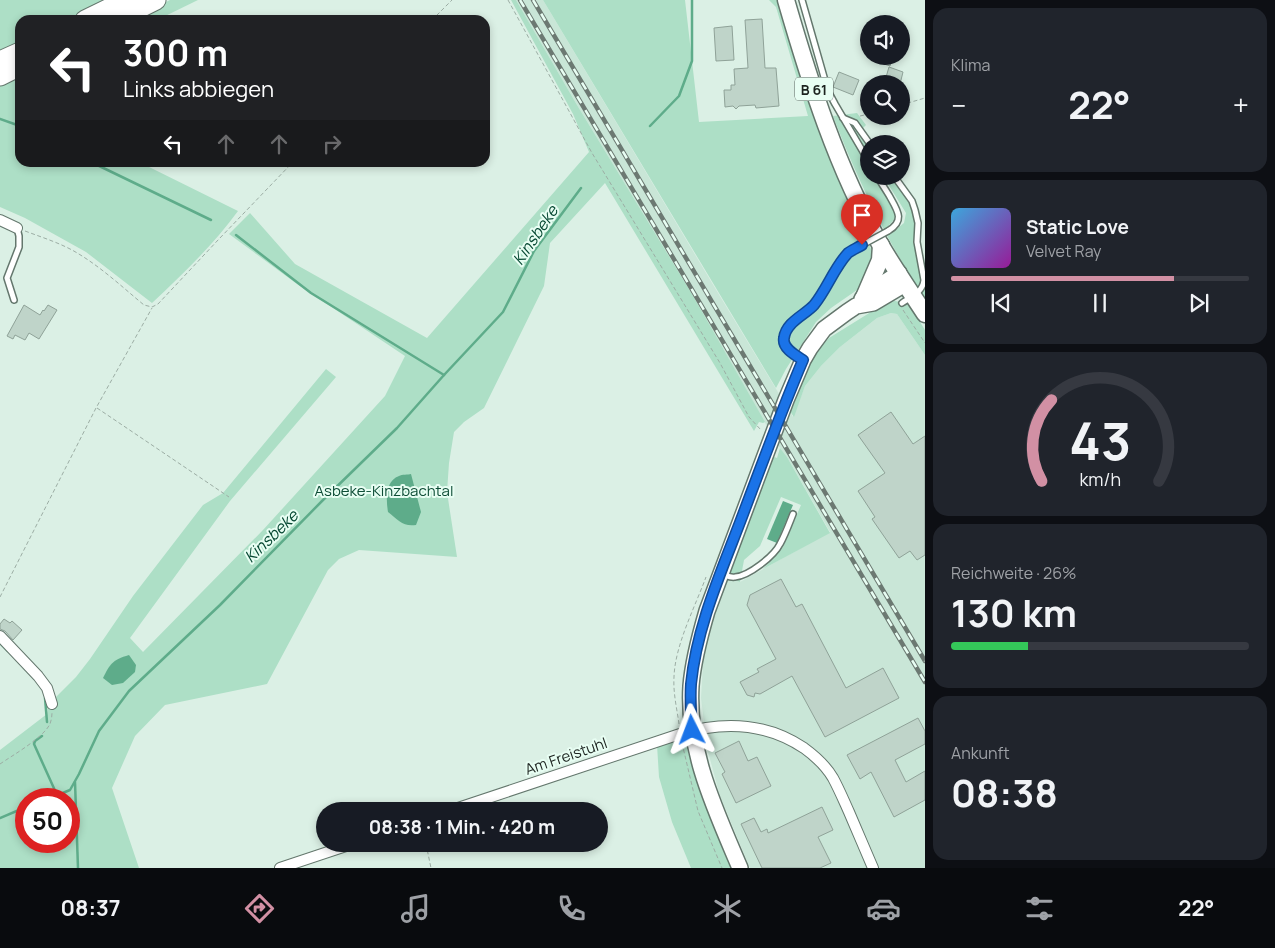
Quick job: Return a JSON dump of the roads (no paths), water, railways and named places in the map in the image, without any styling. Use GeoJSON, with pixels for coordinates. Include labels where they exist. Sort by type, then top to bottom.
{"type":"FeatureCollection","features":[{"type":"Feature","properties":{"kind":"highway"},"geometry":{"type":"LineString","coordinates":[[95,15],[126,0]]}},
{"type":"Feature","properties":{"kind":"highway"},"geometry":{"type":"LineString","coordinates":[[126,15],[156,0]]}},
{"type":"Feature","properties":{"kind":"highway"},"geometry":{"type":"LineString","coordinates":[[0,61],[15,54]]}},
{"type":"Feature","properties":{"kind":"highway"},"geometry":{"type":"LineString","coordinates":[[0,76],[15,68]]}},
{"type":"Feature","properties":{"kind":"main road","name":"B 61"},"geometry":{"type":"LineString","coordinates":[[786,0],[820,109],[853,189],[885,238],[905,289],[925,314]]}},
{"type":"Feature","properties":{"kind":"main road"},"geometry":{"type":"LineString","coordinates":[[861,301],[880,260],[885,238]]}},
{"type":"Feature","properties":{"kind":"main road"},"geometry":{"type":"LineString","coordinates":[[740,868],[686,732],[691,710],[691,685],[696,653],[707,611],[786,400],[810,348],[824,329],[861,301],[905,289]]}},
{"type":"Feature","properties":{"kind":"street"},"geometry":{"type":"LineString","coordinates":[[0,220],[17,228]]}},
{"type":"Feature","properties":{"kind":"street"},"geometry":{"type":"LineString","coordinates":[[0,636],[38,676],[47,688],[52,704]]}},
{"type":"Feature","properties":{"kind":"street","name":"Am Freistuhl"},"geometry":{"type":"LineString","coordinates":[[475,802],[686,732],[708,727],[749,726],[784,736],[817,759],[832,777],[839,790],[874,868]]}},
{"type":"Feature","properties":{"kind":"street"},"geometry":{"type":"LineString","coordinates":[[280,868],[328,852]]}},
{"type":"Feature","properties":{"kind":"lane"},"geometry":{"type":"LineString","coordinates":[[802,0],[828,91],[860,147]]}},
{"type":"Feature","properties":{"kind":"lane"},"geometry":{"type":"LineString","coordinates":[[843,118],[855,123],[864,135]]}},
{"type":"Feature","properties":{"kind":"lane"},"geometry":{"type":"LineString","coordinates":[[803,360],[788,349],[784,342],[786,331],[819,299],[848,253],[862,245],[885,238],[897,225],[898,212],[882,185]]}},
{"type":"Feature","properties":{"kind":"lane"},"geometry":{"type":"LineString","coordinates":[[900,185],[912,201],[918,223],[917,242],[924,280],[923,286],[919,291],[905,289]]}},
{"type":"Feature","properties":{"kind":"lane"},"geometry":{"type":"LineString","coordinates":[[14,300],[7,278],[19,247],[17,228]]}},
{"type":"Feature","properties":{"kind":"lane"},"geometry":{"type":"LineString","coordinates":[[721,574],[735,577],[748,573],[759,565],[780,545],[793,514]]}},
{"type":"Feature","properties":{"kind":"waterway","name":"Kinsbeke"},"geometry":{"type":"LineString","coordinates":[[650,126],[679,96],[692,61],[692,0]]}},
{"type":"Feature","properties":{"kind":"waterway"},"geometry":{"type":"LineString","coordinates":[[0,119],[15,124]]}},
{"type":"Feature","properties":{"kind":"waterway"},"geometry":{"type":"LineString","coordinates":[[101,167],[211,220]]}},
{"type":"Feature","properties":{"kind":"waterway","name":"Kinsbeke"},"geometry":{"type":"LineString","coordinates":[[71,788],[99,731],[129,691],[220,605],[397,428],[503,312],[534,251],[581,188]]}},
{"type":"Feature","properties":{"kind":"waterway"},"geometry":{"type":"LineString","coordinates":[[236,235],[311,293],[444,375]]}},
{"type":"Feature","properties":{"kind":"waterway"},"geometry":{"type":"LineString","coordinates":[[0,643],[8,651]]}},
{"type":"Feature","properties":{"kind":"waterway"},"geometry":{"type":"LineString","coordinates":[[45,698],[47,722]]}},
{"type":"Feature","properties":{"kind":"waterway"},"geometry":{"type":"LineString","coordinates":[[42,736],[34,744],[54,788]]}},
{"type":"Feature","properties":{"kind":"waterway"},"geometry":{"type":"LineString","coordinates":[[75,782],[78,868]]}},
{"type":"Feature","properties":{"kind":"waterway","name":"Kinsbeke"},"geometry":{"type":"LineString","coordinates":[[0,818],[15,812]]}},
{"type":"Feature","properties":{"kind":"railway"},"geometry":{"type":"LineString","coordinates":[[520,0],[925,682]]}},
{"type":"Feature","properties":{"kind":"railway"},"geometry":{"type":"LineString","coordinates":[[533,0],[925,661]]}},
{"type":"Feature","properties":{"kind":"park label","name":"Asbeke-Kinzbachtal"},"geometry":{"type":"Point","coordinates":[384,490]}}]}
